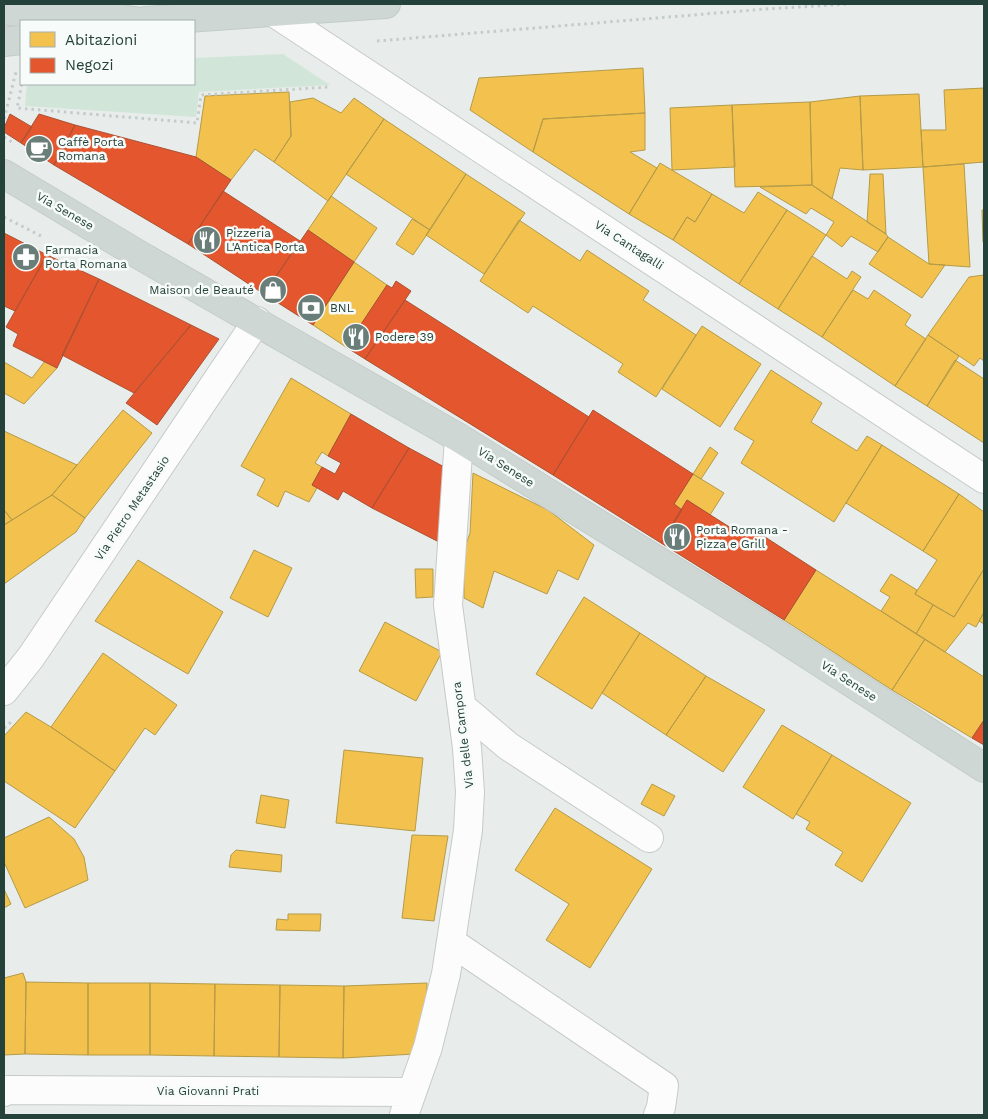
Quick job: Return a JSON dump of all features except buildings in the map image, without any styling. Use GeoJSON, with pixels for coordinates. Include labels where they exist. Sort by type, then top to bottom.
{"type":"FeatureCollection","features":[{"type":"Feature","properties":{"kind":"main road"},"geometry":{"type":"LineString","coordinates":[[159,20],[386,4]]}},
{"type":"Feature","properties":{"kind":"main road"},"geometry":{"type":"LineString","coordinates":[[4,11],[85,14],[128,20]]}},
{"type":"Feature","properties":{"kind":"main road"},"geometry":{"type":"LineString","coordinates":[[4,42],[20,40]]}},
{"type":"Feature","properties":{"kind":"main road","name":"Via Senese"},"geometry":{"type":"LineString","coordinates":[[8,178],[459,438],[765,627],[984,768]]}},
{"type":"Feature","properties":{"kind":"street","name":"Via Cantagalli"},"geometry":{"type":"LineString","coordinates":[[273,12],[984,479]]}},
{"type":"Feature","properties":{"kind":"street","name":"Via Pietro Metastasio"},"geometry":{"type":"LineString","coordinates":[[4,691],[31,658],[256,321]]}},
{"type":"Feature","properties":{"kind":"street","name":"Via delle Campora"},"geometry":{"type":"LineString","coordinates":[[408,1104],[428,1047],[446,974],[468,830],[470,792],[462,707],[448,605],[459,438]]}},
{"type":"Feature","properties":{"kind":"street"},"geometry":{"type":"LineString","coordinates":[[462,707],[508,746],[649,838]]}},
{"type":"Feature","properties":{"kind":"street"},"geometry":{"type":"LineString","coordinates":[[451,942],[664,1086],[658,1115]]}},
{"type":"Feature","properties":{"kind":"street","name":"Via Giovanni Prati"},"geometry":{"type":"LineString","coordinates":[[4,1092],[8,1090],[408,1104]]}},
{"type":"Feature","properties":{"kind":"path"},"geometry":{"type":"LineString","coordinates":[[384,41],[848,4]]}},
{"type":"Feature","properties":{"kind":"path"},"geometry":{"type":"LineString","coordinates":[[4,119],[16,72]]}},
{"type":"Feature","properties":{"kind":"path"},"geometry":{"type":"LineString","coordinates":[[22,85],[17,108],[197,123],[201,95],[335,87]]}},
{"type":"Feature","properties":{"kind":"green space"},"geometry":{"type":"Polygon","coordinates":[[[283,54],[330,85],[199,92],[196,117],[25,106],[27,85],[195,85],[195,58],[283,54]]]}},
{"type":"Feature","properties":{"kind":"place","name":"Caffè Porta Romana"},"geometry":{"type":"Point","coordinates":[39,149]}},
{"type":"Feature","properties":{"kind":"place","name":"Pizzeria L'Antica Porta"},"geometry":{"type":"Point","coordinates":[207,240]}},
{"type":"Feature","properties":{"kind":"place","name":"Farmacia Porta Romana"},"geometry":{"type":"Point","coordinates":[26,257]}},
{"type":"Feature","properties":{"kind":"place","name":"Maison de Beauté"},"geometry":{"type":"Point","coordinates":[273,290]}},
{"type":"Feature","properties":{"kind":"place","name":"BNL"},"geometry":{"type":"Point","coordinates":[311,308]}},
{"type":"Feature","properties":{"kind":"place","name":"Podere 39"},"geometry":{"type":"Point","coordinates":[356,337]}},
{"type":"Feature","properties":{"kind":"place","name":"Porta Romana - Pizza e Grill"},"geometry":{"type":"Point","coordinates":[677,537]}}]}
